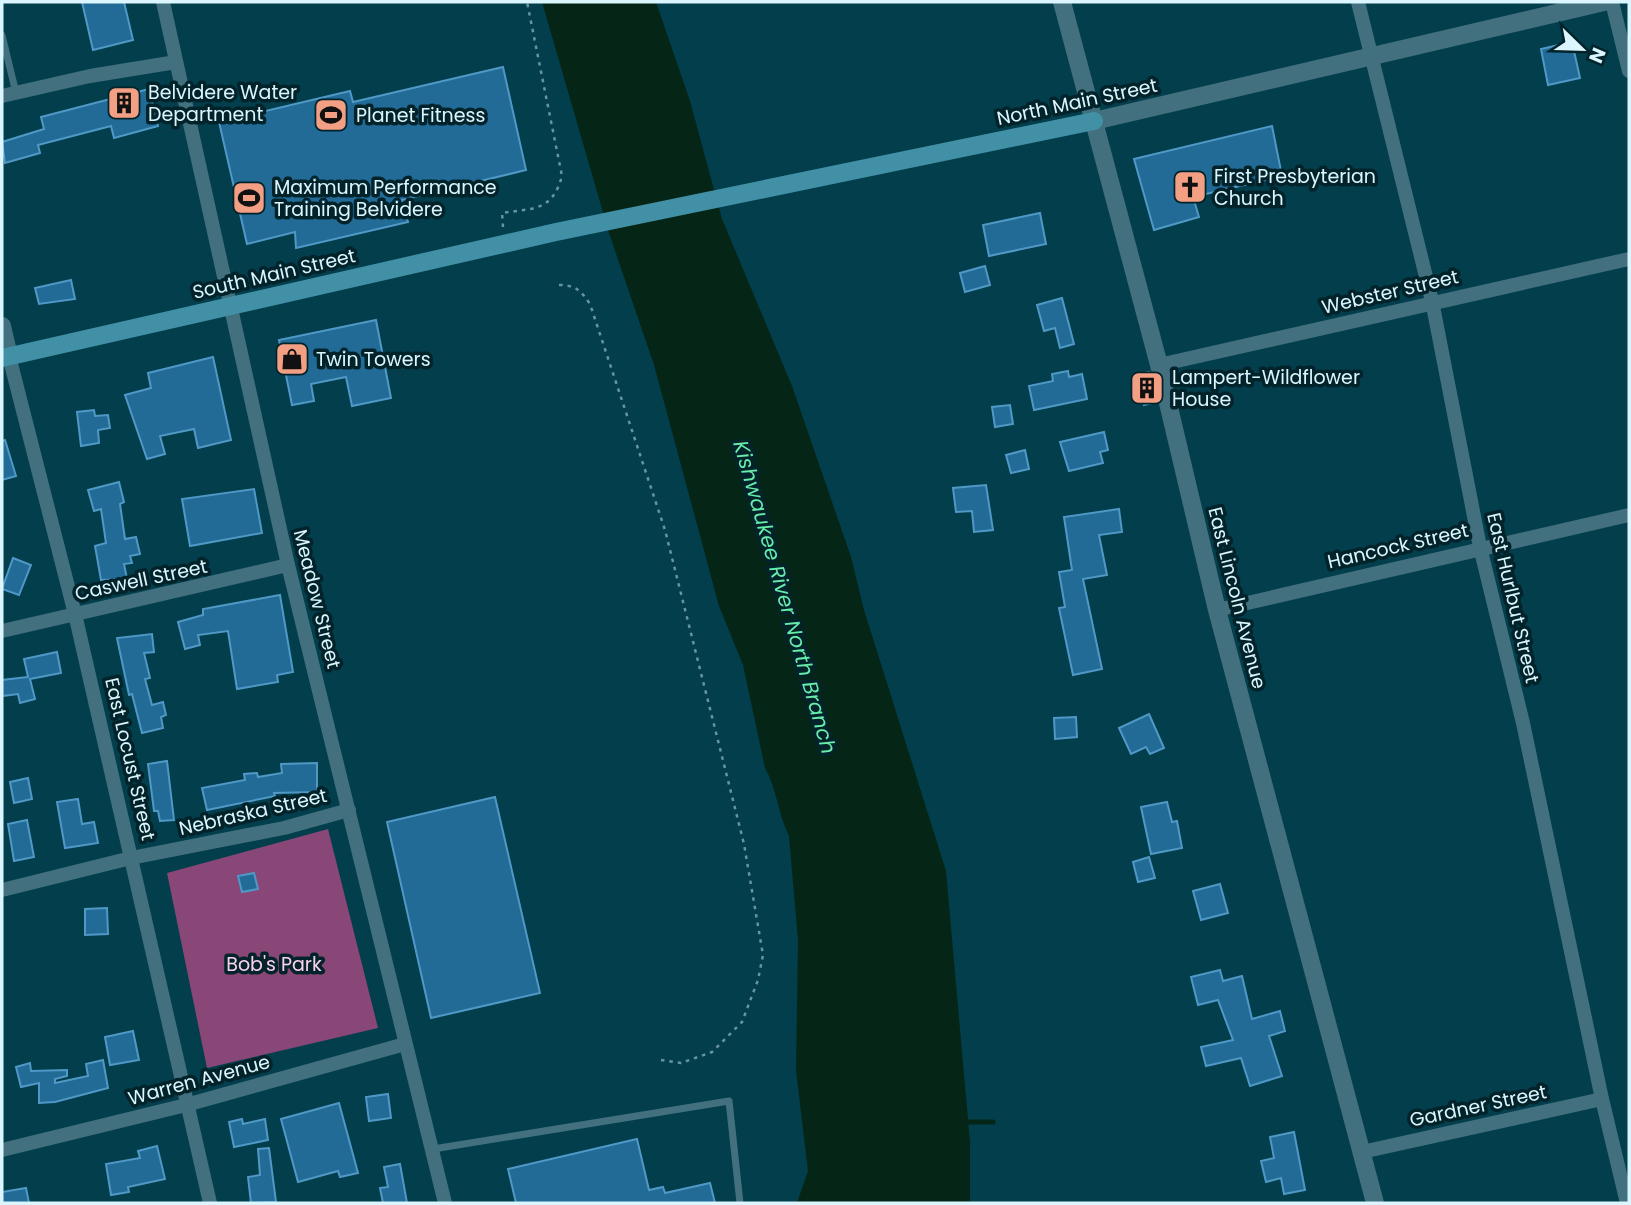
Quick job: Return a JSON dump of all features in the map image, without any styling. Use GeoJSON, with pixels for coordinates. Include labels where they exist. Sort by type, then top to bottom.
{"type":"FeatureCollection","features":[{"type":"Feature","properties":{"kind":"main road","name":"North Main Street"},"geometry":{"type":"LineString","coordinates":[[556,232],[1094,121]]}},
{"type":"Feature","properties":{"kind":"main road","name":"South Main Street"},"geometry":{"type":"LineString","coordinates":[[6,357],[556,232]]}},
{"type":"Feature","properties":{"kind":"street","name":"Meadow Street"},"geometry":{"type":"LineString","coordinates":[[163,2],[288,565],[445,1203]]}},
{"type":"Feature","properties":{"kind":"street","name":"East Lincoln Avenue"},"geometry":{"type":"LineString","coordinates":[[1062,2],[1159,365],[1217,610],[1375,1203]]}},
{"type":"Feature","properties":{"kind":"street","name":"East Hurlbut Street"},"geometry":{"type":"LineString","coordinates":[[1358,2],[1432,302],[1480,547],[1523,723],[1602,1099],[1623,1161],[1627,1203]]}},
{"type":"Feature","properties":{"kind":"street","name":"North Main Street"},"geometry":{"type":"LineString","coordinates":[[1094,121],[1604,2]]}},
{"type":"Feature","properties":{"kind":"street"},"geometry":{"type":"LineString","coordinates":[[1612,2],[1629,71]]}},
{"type":"Feature","properties":{"kind":"street"},"geometry":{"type":"LineString","coordinates":[[9,94],[176,62]]}},
{"type":"Feature","properties":{"kind":"street","name":"Webster Street"},"geometry":{"type":"LineString","coordinates":[[1159,365],[1629,259]]}},
{"type":"Feature","properties":{"kind":"street","name":"East Locust Street"},"geometry":{"type":"LineString","coordinates":[[2,326],[6,357],[75,614],[210,1203]]}},
{"type":"Feature","properties":{"kind":"street","name":"Hancock Street"},"geometry":{"type":"LineString","coordinates":[[1217,610],[1480,547],[1629,515]]}},
{"type":"Feature","properties":{"kind":"street","name":"Caswell Street"},"geometry":{"type":"LineString","coordinates":[[2,631],[288,565]]}},
{"type":"Feature","properties":{"kind":"street","name":"Nebraska Street"},"geometry":{"type":"LineString","coordinates":[[2,890],[131,858],[284,828],[349,810]]}},
{"type":"Feature","properties":{"kind":"street","name":"Warren Avenue"},"geometry":{"type":"LineString","coordinates":[[2,1150],[186,1105],[405,1044]]}},
{"type":"Feature","properties":{"kind":"street","name":"Gardner Street"},"geometry":{"type":"LineString","coordinates":[[1363,1152],[1602,1099]]}},
{"type":"Feature","properties":{"kind":"lane"},"geometry":{"type":"LineString","coordinates":[[2,35],[9,94]]}},
{"type":"Feature","properties":{"kind":"lane"},"geometry":{"type":"LineString","coordinates":[[433,1149],[729,1101],[740,1203]]}},
{"type":"Feature","properties":{"kind":"path"},"geometry":{"type":"LineString","coordinates":[[504,244],[502,214],[546,205],[558,192],[562,176],[527,2]]}},
{"type":"Feature","properties":{"kind":"path"},"geometry":{"type":"LineString","coordinates":[[559,285],[572,285],[582,292],[590,304],[665,530],[744,844],[763,955],[758,980],[742,1022],[712,1052],[681,1063],[661,1060]]}},
{"type":"Feature","properties":{"kind":"green space","name":"Bob's Park"},"geometry":{"type":"Polygon","coordinates":[[[328,829],[378,1028],[207,1068],[167,873],[328,829]]]}},
{"type":"Feature","properties":{"kind":"water","name":"Kishwaukee River North Branch"},"geometry":{"type":"Polygon","coordinates":[[[542,2],[656,2],[690,101],[722,219],[792,386],[851,557],[864,610],[946,871],[970,1142],[970,1203],[797,1203],[808,1171],[796,1070],[798,941],[789,836],[765,768],[743,665],[719,606],[654,365],[609,233],[542,2]]]}},
{"type":"Feature","properties":{"kind":"building"},"geometry":{"type":"Polygon","coordinates":[[[82,2],[124,2],[133,40],[93,50],[82,2]]]}},
{"type":"Feature","properties":{"kind":"building"},"geometry":{"type":"Polygon","coordinates":[[[1572,42],[1580,78],[1548,85],[1541,49],[1572,42]]]}},
{"type":"Feature","properties":{"kind":"building"},"geometry":{"type":"Polygon","coordinates":[[[503,67],[526,170],[402,200],[408,222],[296,248],[295,232],[247,244],[219,122],[350,91],[353,102],[503,67]]]}},
{"type":"Feature","properties":{"kind":"building","name":"Belvidere Water Department"},"geometry":{"type":"Polygon","coordinates":[[[149,89],[158,126],[114,138],[111,126],[38,145],[40,153],[5,163],[2,142],[44,129],[41,117],[149,89]]]}},
{"type":"Feature","properties":{"kind":"building","name":"First Presbyterian Church"},"geometry":{"type":"Polygon","coordinates":[[[1272,126],[1282,176],[1193,197],[1199,217],[1154,230],[1134,159],[1272,126]]]}},
{"type":"Feature","properties":{"kind":"building"},"geometry":{"type":"Polygon","coordinates":[[[1040,213],[1046,244],[989,256],[983,225],[1040,213]]]}},
{"type":"Feature","properties":{"kind":"building"},"geometry":{"type":"Polygon","coordinates":[[[985,266],[990,285],[965,292],[960,273],[985,266]]]}},
{"type":"Feature","properties":{"kind":"building"},"geometry":{"type":"Polygon","coordinates":[[[71,280],[75,299],[39,304],[35,288],[71,280]]]}},
{"type":"Feature","properties":{"kind":"building"},"geometry":{"type":"Polygon","coordinates":[[[1062,298],[1074,344],[1060,348],[1055,328],[1044,331],[1037,305],[1062,298]]]}},
{"type":"Feature","properties":{"kind":"building"},"geometry":{"type":"Polygon","coordinates":[[[376,320],[391,398],[352,406],[346,377],[311,384],[314,401],[292,405],[279,340],[376,320]]]}},
{"type":"Feature","properties":{"kind":"building"},"geometry":{"type":"Polygon","coordinates":[[[213,357],[231,440],[198,448],[194,429],[160,436],[165,454],[147,459],[125,395],[151,388],[148,373],[213,357]]]}},
{"type":"Feature","properties":{"kind":"building"},"geometry":{"type":"Polygon","coordinates":[[[1068,371],[1069,377],[1082,374],[1087,399],[1034,410],[1029,386],[1053,381],[1052,374],[1068,371]]]}},
{"type":"Feature","properties":{"kind":"building","name":"Lampert-Wildflower House"},"geometry":{"type":"Polygon","coordinates":[[[1149,372],[1156,402],[1144,405],[1135,375],[1149,372]]]}},
{"type":"Feature","properties":{"kind":"building"},"geometry":{"type":"Polygon","coordinates":[[[1010,405],[1013,424],[995,427],[992,407],[1010,405]]]}},
{"type":"Feature","properties":{"kind":"building"},"geometry":{"type":"Polygon","coordinates":[[[94,410],[95,416],[108,415],[110,428],[98,430],[99,443],[81,446],[77,412],[94,410]]]}},
{"type":"Feature","properties":{"kind":"building"},"geometry":{"type":"Polygon","coordinates":[[[1104,432],[1108,450],[1100,452],[1103,463],[1069,471],[1060,442],[1104,432]]]}},
{"type":"Feature","properties":{"kind":"building"},"geometry":{"type":"Polygon","coordinates":[[[5,440],[16,476],[2,480],[2,441],[5,440]]]}},
{"type":"Feature","properties":{"kind":"building"},"geometry":{"type":"Polygon","coordinates":[[[1025,450],[1029,469],[1011,473],[1006,455],[1025,450]]]}},
{"type":"Feature","properties":{"kind":"building"},"geometry":{"type":"Polygon","coordinates":[[[119,482],[124,502],[120,504],[125,539],[136,537],[140,554],[130,556],[132,563],[124,564],[127,579],[101,580],[95,546],[106,543],[101,509],[94,511],[88,490],[119,482]]]}},
{"type":"Feature","properties":{"kind":"building"},"geometry":{"type":"Polygon","coordinates":[[[986,485],[993,530],[974,532],[972,511],[956,512],[953,488],[986,485]]]}},
{"type":"Feature","properties":{"kind":"building"},"geometry":{"type":"Polygon","coordinates":[[[254,489],[262,533],[190,546],[182,499],[254,489]]]}},
{"type":"Feature","properties":{"kind":"building"},"geometry":{"type":"Polygon","coordinates":[[[1119,509],[1122,532],[1099,535],[1107,575],[1083,579],[1102,669],[1073,675],[1059,608],[1065,607],[1059,572],[1072,570],[1064,517],[1119,509]]]}},
{"type":"Feature","properties":{"kind":"building"},"geometry":{"type":"Polygon","coordinates":[[[13,558],[31,565],[19,595],[2,589],[13,558]]]}},
{"type":"Feature","properties":{"kind":"building"},"geometry":{"type":"Polygon","coordinates":[[[280,595],[293,672],[277,675],[278,682],[237,689],[228,631],[198,635],[200,645],[185,649],[178,622],[203,615],[203,609],[280,595]]]}},
{"type":"Feature","properties":{"kind":"building"},"geometry":{"type":"Polygon","coordinates":[[[152,634],[154,652],[144,653],[150,678],[145,679],[152,705],[163,702],[166,715],[161,717],[163,728],[142,733],[132,694],[129,695],[117,638],[152,634]]]}},
{"type":"Feature","properties":{"kind":"building"},"geometry":{"type":"Polygon","coordinates":[[[57,652],[61,673],[30,679],[35,699],[20,703],[18,694],[2,696],[2,680],[28,677],[24,659],[57,652]]]}},
{"type":"Feature","properties":{"kind":"building"},"geometry":{"type":"Polygon","coordinates":[[[1149,714],[1164,748],[1150,754],[1146,747],[1131,754],[1119,728],[1149,714]]]}},
{"type":"Feature","properties":{"kind":"building"},"geometry":{"type":"Polygon","coordinates":[[[1076,717],[1077,737],[1055,739],[1054,718],[1076,717]]]}},
{"type":"Feature","properties":{"kind":"building"},"geometry":{"type":"Polygon","coordinates":[[[167,761],[174,820],[160,821],[158,811],[154,811],[148,764],[167,761]]]}},
{"type":"Feature","properties":{"kind":"building"},"geometry":{"type":"Polygon","coordinates":[[[317,763],[317,792],[274,793],[275,796],[207,810],[202,788],[245,780],[244,774],[257,773],[258,777],[282,773],[281,764],[317,763]]]}},
{"type":"Feature","properties":{"kind":"building"},"geometry":{"type":"Polygon","coordinates":[[[28,778],[32,799],[14,803],[10,782],[28,778]]]}},
{"type":"Feature","properties":{"kind":"building"},"geometry":{"type":"Polygon","coordinates":[[[495,797],[540,993],[431,1018],[387,822],[495,797]]]}},
{"type":"Feature","properties":{"kind":"building"},"geometry":{"type":"Polygon","coordinates":[[[78,799],[82,824],[94,822],[98,843],[65,848],[57,802],[78,799]]]}},
{"type":"Feature","properties":{"kind":"building"},"geometry":{"type":"Polygon","coordinates":[[[1167,802],[1172,822],[1177,821],[1182,848],[1151,854],[1141,807],[1167,802]]]}},
{"type":"Feature","properties":{"kind":"building"},"geometry":{"type":"Polygon","coordinates":[[[27,820],[34,857],[14,861],[8,824],[27,820]]]}},
{"type":"Feature","properties":{"kind":"building"},"geometry":{"type":"Polygon","coordinates":[[[1149,857],[1155,878],[1138,882],[1133,862],[1149,857]]]}},
{"type":"Feature","properties":{"kind":"building"},"geometry":{"type":"Polygon","coordinates":[[[254,873],[258,889],[242,892],[238,876],[254,873]]]}},
{"type":"Feature","properties":{"kind":"building"},"geometry":{"type":"Polygon","coordinates":[[[1220,884],[1228,913],[1201,920],[1193,891],[1220,884]]]}},
{"type":"Feature","properties":{"kind":"building"},"geometry":{"type":"Polygon","coordinates":[[[107,908],[108,934],[85,935],[85,909],[107,908]]]}},
{"type":"Feature","properties":{"kind":"building"},"geometry":{"type":"Polygon","coordinates":[[[1220,970],[1223,981],[1242,976],[1252,1019],[1280,1011],[1285,1031],[1269,1036],[1282,1076],[1250,1086],[1241,1058],[1206,1066],[1201,1047],[1233,1040],[1218,1000],[1198,1005],[1191,977],[1220,970]]]}},
{"type":"Feature","properties":{"kind":"building"},"geometry":{"type":"Polygon","coordinates":[[[133,1031],[139,1060],[110,1065],[105,1037],[133,1031]]]}},
{"type":"Feature","properties":{"kind":"building"},"geometry":{"type":"Polygon","coordinates":[[[103,1060],[108,1088],[55,1102],[39,1103],[39,1083],[21,1087],[16,1067],[30,1063],[31,1071],[67,1070],[67,1076],[55,1079],[55,1083],[88,1076],[86,1064],[103,1060]]]}},
{"type":"Feature","properties":{"kind":"building"},"geometry":{"type":"Polygon","coordinates":[[[388,1094],[391,1118],[369,1121],[366,1097],[388,1094]]]}},
{"type":"Feature","properties":{"kind":"building"},"geometry":{"type":"Polygon","coordinates":[[[339,1103],[358,1173],[340,1177],[338,1171],[298,1182],[281,1119],[339,1103]]]}},
{"type":"Feature","properties":{"kind":"building"},"geometry":{"type":"Polygon","coordinates":[[[242,1119],[243,1124],[265,1119],[268,1140],[234,1147],[229,1122],[242,1119]]]}},
{"type":"Feature","properties":{"kind":"building"},"geometry":{"type":"Polygon","coordinates":[[[1294,1132],[1305,1190],[1284,1194],[1281,1178],[1266,1182],[1261,1161],[1274,1158],[1270,1137],[1294,1132]]]}},
{"type":"Feature","properties":{"kind":"building"},"geometry":{"type":"Polygon","coordinates":[[[637,1139],[649,1190],[663,1187],[665,1193],[710,1183],[715,1203],[516,1203],[508,1169],[637,1139]]]}},
{"type":"Feature","properties":{"kind":"building"},"geometry":{"type":"Polygon","coordinates":[[[157,1146],[165,1179],[128,1187],[129,1192],[111,1195],[106,1164],[140,1158],[138,1151],[157,1146]]]}},
{"type":"Feature","properties":{"kind":"building"},"geometry":{"type":"Polygon","coordinates":[[[269,1148],[276,1202],[251,1203],[248,1177],[260,1175],[258,1149],[269,1148]]]}},
{"type":"Feature","properties":{"kind":"building"},"geometry":{"type":"Polygon","coordinates":[[[400,1164],[407,1203],[383,1203],[380,1188],[388,1187],[384,1167],[400,1164]]]}},
{"type":"Feature","properties":{"kind":"building"},"geometry":{"type":"Polygon","coordinates":[[[26,1188],[29,1203],[2,1203],[2,1192],[26,1188]]]}},
{"type":"Feature","properties":{"kind":"waterway"},"geometry":{"type":"LineString","coordinates":[[969,1122],[993,1122]]}},
{"type":"Feature","properties":{"kind":"place","name":"Belvidere Water Department"},"geometry":{"type":"Point","coordinates":[124,103]}},
{"type":"Feature","properties":{"kind":"place","name":"Planet Fitness"},"geometry":{"type":"Point","coordinates":[331,115]}},
{"type":"Feature","properties":{"kind":"place","name":"First Presbyterian Church"},"geometry":{"type":"Point","coordinates":[1190,187]}},
{"type":"Feature","properties":{"kind":"place","name":"Maximum Performance Training Belvidere"},"geometry":{"type":"Point","coordinates":[249,198]}},
{"type":"Feature","properties":{"kind":"place","name":"Twin Towers"},"geometry":{"type":"Point","coordinates":[292,359]}},
{"type":"Feature","properties":{"kind":"place","name":"Lampert-Wildflower House"},"geometry":{"type":"Point","coordinates":[1147,388]}}]}
